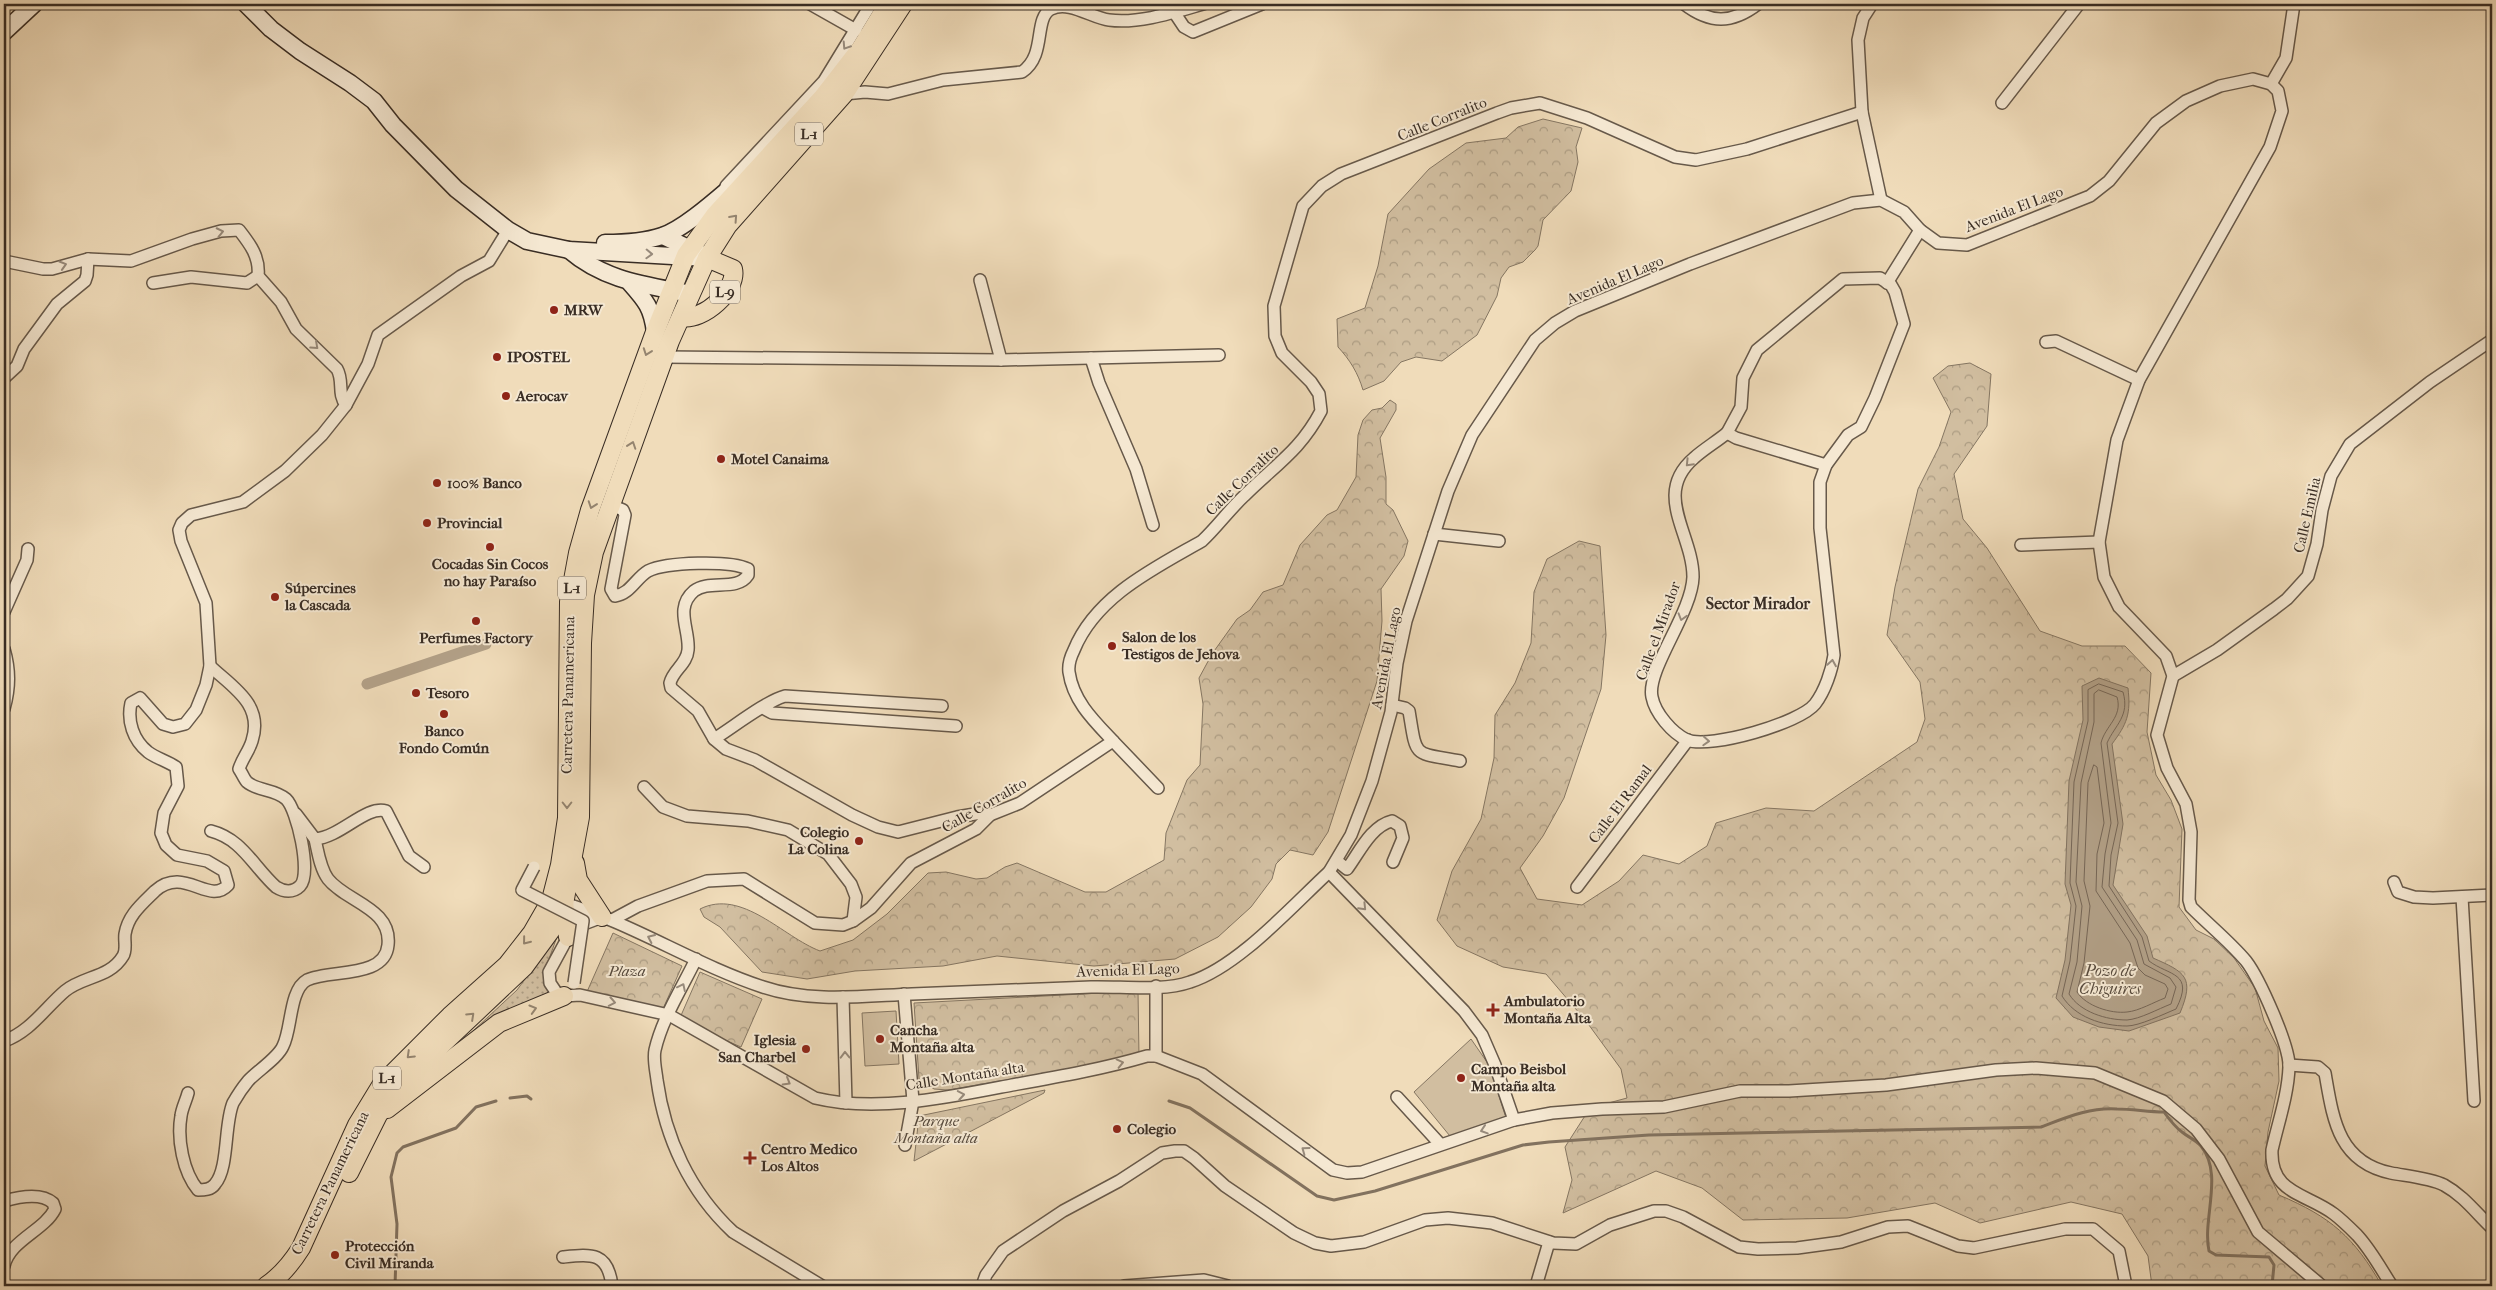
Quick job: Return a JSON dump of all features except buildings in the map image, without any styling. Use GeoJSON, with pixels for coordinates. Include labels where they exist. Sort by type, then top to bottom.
{"type":"FeatureCollection","features":[{"type":"Feature","properties":{"kind":"main road","name":"Carretera Panamericana"},"geometry":{"type":"LineString","coordinates":[[567,862],[569,602],[578,553],[590,510],[655,332],[671,290],[689,252],[715,215],[823,98],[861,48],[888,4]]}},
{"type":"Feature","properties":{"kind":"main road","name":"Carretera Panamericana"},"geometry":{"type":"LineString","coordinates":[[283,1286],[314,1250],[378,1115],[413,1070],[524,967],[549,934],[580,818],[580,695],[585,595],[594,552],[665,357],[707,258],[728,225],[844,94],[903,4]]}},
{"type":"Feature","properties":{"kind":"main road","name":"L-9"},"geometry":{"type":"LineString","coordinates":[[681,317],[698,316],[715,306],[721,300],[734,274],[733,269],[729,266],[707,258]]}},
{"type":"Feature","properties":{"kind":"main road","name":"L-1"},"geometry":{"type":"LineString","coordinates":[[567,862],[607,919]]}},
{"type":"Feature","properties":{"kind":"main road","name":"Carretera Panamericana"},"geometry":{"type":"LineString","coordinates":[[266,1286],[277,1279],[292,1263],[301,1248],[357,1125],[382,1084],[450,1016],[507,965],[558,902]]}},
{"type":"Feature","properties":{"kind":"main road"},"geometry":{"type":"LineString","coordinates":[[558,902],[568,937]]}},
{"type":"Feature","properties":{"kind":"main road"},"geometry":{"type":"LineString","coordinates":[[378,1115],[408,1095],[499,1023],[569,990]]}},
{"type":"Feature","properties":{"kind":"street"},"geometry":{"type":"LineString","coordinates":[[4,32],[34,4]]}},
{"type":"Feature","properties":{"kind":"street","name":"L-9"},"geometry":{"type":"LineString","coordinates":[[248,4],[272,29],[300,51],[350,82],[374,101],[394,125],[456,189],[508,230],[527,241],[568,250],[584,263],[626,281],[691,294]]}},
{"type":"Feature","properties":{"kind":"street"},"geometry":{"type":"LineString","coordinates":[[810,4],[856,30]]}},
{"type":"Feature","properties":{"kind":"street"},"geometry":{"type":"LineString","coordinates":[[694,218],[824,81],[871,4]]}},
{"type":"Feature","properties":{"kind":"street"},"geometry":{"type":"LineString","coordinates":[[844,94],[866,92],[888,94],[943,80],[1022,72],[1032,66],[1036,56],[1043,17],[1050,9],[1059,6],[1077,9],[1109,20],[1138,19],[1203,4]]}},
{"type":"Feature","properties":{"kind":"street"},"geometry":{"type":"LineString","coordinates":[[1174,12],[1184,27],[1192,32],[1262,4]]}},
{"type":"Feature","properties":{"kind":"street"},"geometry":{"type":"LineString","coordinates":[[1684,4],[1716,20],[1733,19],[1746,13],[1758,4]]}},
{"type":"Feature","properties":{"kind":"street"},"geometry":{"type":"LineString","coordinates":[[1872,4],[1863,18],[1858,40],[1862,112],[1881,200]]}},
{"type":"Feature","properties":{"kind":"street"},"geometry":{"type":"LineString","coordinates":[[2002,103],[2079,4]]}},
{"type":"Feature","properties":{"kind":"street"},"geometry":{"type":"LineString","coordinates":[[2294,4],[2286,58],[2271,84],[2278,91],[2282,111],[2270,147],[2139,380],[2117,440],[2099,542],[2104,577],[2119,607],[2166,656],[2173,676],[2158,735],[2167,768],[2186,804],[2192,832],[2189,900],[2191,907],[2246,962],[2258,983],[2286,1049],[2289,1065],[2288,1081],[2271,1161],[2277,1177],[2288,1189],[2333,1214],[2358,1236],[2392,1286]]}},
{"type":"Feature","properties":{"kind":"street","name":"Avenida El Lago"},"geometry":{"type":"LineString","coordinates":[[558,902],[607,919],[764,987],[787,993],[844,997],[1171,986],[1190,982],[1233,960],[1329,872],[1337,861],[1351,835],[1372,781],[1392,705],[1397,664],[1406,622],[1448,491],[1472,435],[1535,340],[1555,322],[1699,261],[1853,203],[1881,200],[1904,212],[1920,230],[1938,243],[1966,245],[2090,196],[2109,181],[2156,123],[2186,101],[2220,86],[2253,79],[2271,84]]}},
{"type":"Feature","properties":{"kind":"street","name":"Calle Corralito"},"geometry":{"type":"LineString","coordinates":[[568,937],[581,925],[607,919],[707,881],[744,879],[816,924],[837,925],[853,921],[871,908],[911,863],[976,829],[990,815],[1020,803],[1113,740],[1083,709],[1071,681],[1070,663],[1079,637],[1118,593],[1211,533],[1239,501],[1297,448],[1321,411],[1319,394],[1311,382],[1282,353],[1275,336],[1274,306],[1303,206],[1322,186],[1341,174],[1497,113],[1511,108],[1540,103],[1587,118],[1675,157],[1696,160],[1746,149],[1862,112]]}},
{"type":"Feature","properties":{"kind":"street","name":"L-9"},"geometry":{"type":"LineString","coordinates":[[616,248],[663,236],[694,218],[762,162]]}},
{"type":"Feature","properties":{"kind":"street"},"geometry":{"type":"LineString","coordinates":[[4,261],[52,269],[88,259],[131,261],[192,239],[234,229],[239,230],[254,251],[260,264],[258,276],[247,283],[191,277],[153,283]]}},
{"type":"Feature","properties":{"kind":"street"},"geometry":{"type":"LineString","coordinates":[[4,1041],[37,1020],[66,990],[112,970],[124,955],[127,924],[134,912],[161,886],[185,882],[216,893],[228,885],[224,871],[207,861],[177,855],[166,844],[161,833],[164,813],[178,786],[176,767],[167,760],[149,753],[138,741],[130,726],[131,703],[140,698],[163,724],[173,727],[185,724],[196,710],[206,685],[210,666],[206,603],[181,541],[179,530],[191,516],[243,502],[292,465],[322,435],[346,405],[368,364],[378,335],[461,276],[489,261],[508,230]]}},
{"type":"Feature","properties":{"kind":"street"},"geometry":{"type":"LineString","coordinates":[[1887,282],[1920,230]]}},
{"type":"Feature","properties":{"kind":"street","name":"L-9"},"geometry":{"type":"LineString","coordinates":[[663,236],[689,252],[707,258]]}},
{"type":"Feature","properties":{"kind":"street","name":"L-9"},"geometry":{"type":"LineString","coordinates":[[568,250],[583,243],[616,248],[689,252]]}},
{"type":"Feature","properties":{"kind":"street","name":"L-9"},"geometry":{"type":"LineString","coordinates":[[616,248],[615,270],[647,302],[653,314],[655,332]]}},
{"type":"Feature","properties":{"kind":"street"},"geometry":{"type":"LineString","coordinates":[[4,378],[17,366],[24,349],[57,304],[85,281],[88,259]]}},
{"type":"Feature","properties":{"kind":"street"},"geometry":{"type":"LineString","coordinates":[[258,276],[281,302],[296,329],[337,369],[341,400],[346,405]]}},
{"type":"Feature","properties":{"kind":"street"},"geometry":{"type":"LineString","coordinates":[[1688,740],[1718,741],[1803,714],[1815,704],[1832,669],[1834,655],[1820,528],[1820,482],[1826,464],[1848,435],[1861,427],[1904,324],[1895,292],[1887,282],[1880,278],[1843,279],[1757,350],[1743,378],[1741,407],[1727,433],[1736,438],[1826,464]]}},
{"type":"Feature","properties":{"kind":"street"},"geometry":{"type":"LineString","coordinates":[[980,280],[1001,360]]}},
{"type":"Feature","properties":{"kind":"street","name":"Calle Emilia"},"geometry":{"type":"LineString","coordinates":[[2173,676],[2217,650],[2274,609],[2287,599],[2308,576],[2317,544],[2322,510],[2331,476],[2350,444],[2438,376],[2492,340]]}},
{"type":"Feature","properties":{"kind":"street"},"geometry":{"type":"LineString","coordinates":[[2046,342],[2056,341],[2139,380]]}},
{"type":"Feature","properties":{"kind":"street"},"geometry":{"type":"LineString","coordinates":[[665,357],[1001,360],[1218,355]]}},
{"type":"Feature","properties":{"kind":"street"},"geometry":{"type":"LineString","coordinates":[[1091,358],[1099,383],[1136,469],[1153,525]]}},
{"type":"Feature","properties":{"kind":"street","name":"Calle el Mirador"},"geometry":{"type":"LineString","coordinates":[[1688,740],[1664,721],[1657,711],[1651,688],[1672,637],[1679,625],[1692,582],[1693,567],[1686,535],[1677,515],[1674,486],[1682,471],[1694,457],[1727,433]]}},
{"type":"Feature","properties":{"kind":"street"},"geometry":{"type":"LineString","coordinates":[[611,505],[622,510],[625,515],[611,589],[615,596],[626,592],[650,570],[670,565],[711,564],[748,569],[748,575],[740,582],[700,587],[689,597],[684,609],[688,652],[683,665],[670,683],[671,688],[698,712],[714,739],[726,749],[755,760],[852,815],[878,827],[898,832],[957,817],[981,814],[990,815]]}},
{"type":"Feature","properties":{"kind":"street"},"geometry":{"type":"LineString","coordinates":[[1434,534],[1499,541]]}},
{"type":"Feature","properties":{"kind":"street"},"geometry":{"type":"LineString","coordinates":[[2021,545],[2099,542]]}},
{"type":"Feature","properties":{"kind":"street"},"geometry":{"type":"LineString","coordinates":[[4,612],[27,560],[28,549]]}},
{"type":"Feature","properties":{"kind":"street"},"geometry":{"type":"LineString","coordinates":[[4,649],[9,668],[9,690],[4,709]]}},
{"type":"Feature","properties":{"kind":"street"},"geometry":{"type":"LineString","coordinates":[[188,1094],[181,1116],[181,1144],[186,1170],[190,1181],[198,1190],[208,1189],[215,1185],[222,1170],[233,1104],[248,1082],[283,1048],[297,991],[309,980],[366,969],[378,964],[384,959],[388,948],[389,936],[375,912],[329,880],[324,872],[315,839],[286,799],[272,790],[248,783],[239,769],[252,742],[254,713],[244,695],[210,666]]}},
{"type":"Feature","properties":{"kind":"street"},"geometry":{"type":"LineString","coordinates":[[714,739],[774,699],[785,696],[942,706]]}},
{"type":"Feature","properties":{"kind":"street"},"geometry":{"type":"LineString","coordinates":[[1392,705],[1409,711],[1415,748],[1420,753],[1460,760]]}},
{"type":"Feature","properties":{"kind":"street"},"geometry":{"type":"LineString","coordinates":[[763,708],[772,713],[956,726]]}},
{"type":"Feature","properties":{"kind":"street"},"geometry":{"type":"LineString","coordinates":[[1113,740],[1158,788]]}},
{"type":"Feature","properties":{"kind":"street","name":"Calle El Ramal"},"geometry":{"type":"LineString","coordinates":[[1577,887],[1688,740]]}},
{"type":"Feature","properties":{"kind":"street"},"geometry":{"type":"LineString","coordinates":[[644,787],[663,807],[687,816],[748,821],[788,830],[828,854],[851,884],[856,897],[853,921]]}},
{"type":"Feature","properties":{"kind":"street"},"geometry":{"type":"LineString","coordinates":[[315,839],[327,838],[360,817],[380,809],[386,811],[394,823],[401,845],[409,856],[424,867]]}},
{"type":"Feature","properties":{"kind":"street"},"geometry":{"type":"LineString","coordinates":[[211,831],[226,835],[276,887],[283,892],[289,891],[296,889],[302,883],[305,875],[304,852],[295,813]]}},
{"type":"Feature","properties":{"kind":"street"},"geometry":{"type":"LineString","coordinates":[[1337,861],[1347,869],[1374,832],[1384,823],[1392,821],[1400,826],[1403,838],[1392,862]]}},
{"type":"Feature","properties":{"kind":"street"},"geometry":{"type":"LineString","coordinates":[[534,867],[522,890],[583,921],[569,990],[556,992],[550,983],[549,972],[568,937]]}},
{"type":"Feature","properties":{"kind":"street"},"geometry":{"type":"LineString","coordinates":[[1329,872],[1464,1010],[1482,1035],[1495,1065],[1514,1120]]}},
{"type":"Feature","properties":{"kind":"street"},"geometry":{"type":"LineString","coordinates":[[2394,882],[2398,892],[2402,895],[2433,898],[2492,895]]}},
{"type":"Feature","properties":{"kind":"street"},"geometry":{"type":"LineString","coordinates":[[2462,897],[2474,1101]]}},
{"type":"Feature","properties":{"kind":"street"},"geometry":{"type":"LineString","coordinates":[[696,959],[669,1015],[654,1052],[662,1107],[671,1140],[686,1172],[720,1220],[733,1232],[822,1286]]}},
{"type":"Feature","properties":{"kind":"street"},"geometry":{"type":"LineString","coordinates":[[1156,986],[1156,1056],[1202,1074],[1333,1170],[1347,1173],[1362,1172],[1514,1120],[1552,1113],[1602,1108],[1664,1107],[1740,1091],[1789,1091],[1886,1085],[1996,1070],[2036,1068],[2095,1073],[2163,1100],[2196,1129],[2219,1160],[2258,1232],[2322,1286]]}},
{"type":"Feature","properties":{"kind":"street","name":"Calle Montaña alta"},"geometry":{"type":"LineString","coordinates":[[569,990],[580,995],[669,1015],[815,1098],[846,1103],[939,1099],[1062,1077],[1147,1056],[1156,1056]]}},
{"type":"Feature","properties":{"kind":"street"},"geometry":{"type":"LineString","coordinates":[[904,994],[913,1101],[905,1145]]}},
{"type":"Feature","properties":{"kind":"street"},"geometry":{"type":"LineString","coordinates":[[844,997],[846,1103]]}},
{"type":"Feature","properties":{"kind":"street"},"geometry":{"type":"LineString","coordinates":[[2289,1065],[2318,1066],[2325,1073],[2339,1133],[2350,1152],[2369,1166],[2442,1184],[2466,1200],[2492,1228]]}},
{"type":"Feature","properties":{"kind":"street"},"geometry":{"type":"LineString","coordinates":[[1397,1097],[1440,1144]]}},
{"type":"Feature","properties":{"kind":"street"},"geometry":{"type":"LineString","coordinates":[[982,1286],[986,1275],[1003,1251],[1063,1211],[1119,1180],[1162,1153],[1174,1151],[1189,1154],[1225,1186],[1294,1233],[1315,1243],[1331,1246],[1364,1242],[1425,1220],[1448,1218],[1492,1223],[1549,1242],[1576,1244],[1610,1225],[1654,1211],[1666,1211],[1683,1217],[1739,1247],[1758,1250],[1798,1248],[1841,1242],[1888,1227],[1908,1226],[1958,1246],[1974,1248],[2064,1229],[2093,1229],[2119,1251],[2126,1286]]}},
{"type":"Feature","properties":{"kind":"street"},"geometry":{"type":"LineString","coordinates":[[4,1201],[18,1197],[47,1198],[55,1209],[50,1218],[22,1241],[4,1266]]}},
{"type":"Feature","properties":{"kind":"street"},"geometry":{"type":"LineString","coordinates":[[1536,1286],[1549,1242]]}},
{"type":"Feature","properties":{"kind":"street"},"geometry":{"type":"LineString","coordinates":[[564,1257],[589,1254],[598,1257],[611,1276],[612,1286]]}},
{"type":"Feature","properties":{"kind":"street"},"geometry":{"type":"LineString","coordinates":[[1124,1286],[1204,1280],[1228,1286]]}},
{"type":"Feature","properties":{"kind":"green space"},"geometry":{"type":"Polygon","coordinates":[[[1543,119],[1582,128],[1576,147],[1578,162],[1571,191],[1543,220],[1538,246],[1523,262],[1509,267],[1501,278],[1497,296],[1477,335],[1442,361],[1416,357],[1401,362],[1384,381],[1363,390],[1353,367],[1338,347],[1337,319],[1365,308],[1378,266],[1388,214],[1429,169],[1466,143],[1506,138],[1518,127],[1543,119]]]}},
{"type":"Feature","properties":{"kind":"green space"},"geometry":{"type":"Polygon","coordinates":[[[1970,363],[1991,374],[1987,426],[1954,474],[1963,519],[1987,548],[2040,631],[2082,646],[2125,646],[2151,673],[2147,732],[2156,775],[2171,800],[2182,829],[2179,907],[2196,930],[2214,939],[2234,958],[2255,988],[2264,1021],[2278,1048],[2279,1081],[2268,1132],[2265,1166],[2279,1195],[2313,1212],[2340,1230],[2361,1254],[2382,1286],[2152,1286],[2148,1256],[2122,1214],[2071,1202],[1980,1223],[1935,1203],[1847,1218],[1743,1220],[1702,1188],[1656,1171],[1563,1213],[1572,1180],[1565,1147],[1590,1108],[1627,1098],[1621,1069],[1586,1021],[1546,974],[1503,967],[1457,946],[1437,920],[1452,871],[1481,819],[1494,758],[1495,715],[1515,683],[1531,643],[1534,592],[1547,559],[1579,541],[1600,546],[1606,635],[1601,689],[1564,798],[1543,836],[1520,868],[1537,899],[1582,905],[1619,881],[1643,855],[1679,864],[1707,846],[1716,823],[1766,808],[1814,811],[1917,742],[1925,719],[1920,682],[1887,635],[1895,587],[1918,489],[1939,447],[1951,412],[1933,378],[1948,366],[1970,363]]]}},
{"type":"Feature","properties":{"kind":"green space"},"geometry":{"type":"Polygon","coordinates":[[[1390,400],[1396,404],[1396,410],[1380,438],[1386,477],[1386,504],[1393,510],[1408,541],[1404,556],[1381,589],[1382,621],[1377,681],[1328,832],[1313,855],[1290,850],[1276,864],[1272,879],[1251,907],[1218,937],[1175,959],[1094,966],[997,956],[943,966],[855,971],[807,979],[762,972],[720,927],[704,917],[700,909],[716,904],[747,909],[820,951],[853,940],[887,914],[928,873],[946,872],[976,879],[987,878],[1005,867],[1017,863],[1085,892],[1106,892],[1164,860],[1166,833],[1187,780],[1200,765],[1203,704],[1199,678],[1212,654],[1237,619],[1250,610],[1263,592],[1283,585],[1300,545],[1327,515],[1337,510],[1356,477],[1358,435],[1363,420],[1372,410],[1382,408],[1390,400]]]}},
{"type":"Feature","properties":{"kind":"green space","name":"Plaza"},"geometry":{"type":"Polygon","coordinates":[[[613,933],[682,966],[662,1011],[586,994],[613,933]]]}},
{"type":"Feature","properties":{"kind":"green space"},"geometry":{"type":"Polygon","coordinates":[[[558,934],[545,970],[545,987],[557,1000],[459,1044],[517,990],[558,934]]]}},
{"type":"Feature","properties":{"kind":"green space"},"geometry":{"type":"Polygon","coordinates":[[[700,972],[762,999],[741,1047],[679,1020],[700,972]]]}},
{"type":"Feature","properties":{"kind":"green space"},"geometry":{"type":"Polygon","coordinates":[[[1138,991],[1139,1057],[948,1090],[934,1089],[919,1079],[914,1003],[1138,991]]]}},
{"type":"Feature","properties":{"kind":"green space","name":"Cancha Montaña alta"},"geometry":{"type":"Polygon","coordinates":[[[896,1011],[899,1064],[865,1066],[862,1013],[896,1011]]]}},
{"type":"Feature","properties":{"kind":"green space","name":"Campo Beisbol Montaña alta"},"geometry":{"type":"Polygon","coordinates":[[[1471,1039],[1489,1065],[1507,1121],[1454,1141],[1414,1092],[1471,1039]]]}},
{"type":"Feature","properties":{"kind":"green space","name":"Parque Montaña alta"},"geometry":{"type":"Polygon","coordinates":[[[1045,1090],[1044,1093],[914,1161],[919,1116],[1045,1090]]]}},
{"type":"Feature","properties":{"kind":"water","name":"Pozo de Chiguires"},"geometry":{"type":"Polygon","coordinates":[[[2099,678],[2128,688],[2129,697],[2127,718],[2112,744],[2123,824],[2113,885],[2147,936],[2153,958],[2180,972],[2184,977],[2187,991],[2180,1013],[2129,1031],[2099,1027],[2073,1017],[2056,998],[2065,960],[2071,905],[2065,884],[2069,781],[2083,720],[2082,686],[2099,678]]]}},
{"type":"Feature","properties":{"kind":"waterway"},"geometry":{"type":"LineString","coordinates":[[367,684],[486,644]]}},
{"type":"Feature","properties":{"kind":"waterway"},"geometry":{"type":"LineString","coordinates":[[510,1098],[527,1096],[531,1099]]}},
{"type":"Feature","properties":{"kind":"waterway"},"geometry":{"type":"LineString","coordinates":[[395,1286],[397,1224],[391,1177],[397,1153],[403,1147],[456,1128],[476,1107],[496,1101]]}},
{"type":"Feature","properties":{"kind":"waterway"},"geometry":{"type":"LineString","coordinates":[[1169,1101],[1190,1108],[1317,1196],[1334,1200],[1375,1191],[1523,1145],[1549,1142],[1649,1135],[2041,1127],[2078,1114],[2097,1110],[2123,1109],[2164,1112],[2177,1128],[2201,1146],[2208,1157],[2212,1183],[2208,1225],[2209,1251],[2216,1255],[2269,1257],[2274,1265],[2272,1286]]}},
{"type":"Feature","properties":{"kind":"place","name":"MRW"},"geometry":{"type":"Point","coordinates":[554,310]}},
{"type":"Feature","properties":{"kind":"place","name":"IPOSTEL"},"geometry":{"type":"Point","coordinates":[497,357]}},
{"type":"Feature","properties":{"kind":"place","name":"Aerocav"},"geometry":{"type":"Point","coordinates":[506,396]}},
{"type":"Feature","properties":{"kind":"place","name":"Motel Canaima"},"geometry":{"type":"Point","coordinates":[721,459]}},
{"type":"Feature","properties":{"kind":"place","name":"100% Banco"},"geometry":{"type":"Point","coordinates":[437,483]}},
{"type":"Feature","properties":{"kind":"place","name":"Provincial"},"geometry":{"type":"Point","coordinates":[427,523]}},
{"type":"Feature","properties":{"kind":"place","name":"Cocadas Sin Cocos no hay Paraíso"},"geometry":{"type":"Point","coordinates":[490,547]}},
{"type":"Feature","properties":{"kind":"place","name":"Súpercines la Cascada"},"geometry":{"type":"Point","coordinates":[275,597]}},
{"type":"Feature","properties":{"kind":"place","name":"Perfumes Factory"},"geometry":{"type":"Point","coordinates":[476,621]}},
{"type":"Feature","properties":{"kind":"place","name":"Salon de los Testigos de Jehova"},"geometry":{"type":"Point","coordinates":[1112,646]}},
{"type":"Feature","properties":{"kind":"place","name":"Tesoro"},"geometry":{"type":"Point","coordinates":[416,693]}},
{"type":"Feature","properties":{"kind":"place","name":"Banco Fondo Común"},"geometry":{"type":"Point","coordinates":[444,714]}},
{"type":"Feature","properties":{"kind":"place","name":"Colegio La Colina"},"geometry":{"type":"Point","coordinates":[859,841]}},
{"type":"Feature","properties":{"kind":"place","name":"Ambulatorio Montaña Alta"},"geometry":{"type":"Point","coordinates":[1493,1010]}},
{"type":"Feature","properties":{"kind":"place","name":"Cancha Montaña alta"},"geometry":{"type":"Point","coordinates":[880,1039]}},
{"type":"Feature","properties":{"kind":"place","name":"Iglesia San Charbel"},"geometry":{"type":"Point","coordinates":[806,1049]}},
{"type":"Feature","properties":{"kind":"place","name":"Campo Beisbol Montaña alta"},"geometry":{"type":"Point","coordinates":[1461,1078]}},
{"type":"Feature","properties":{"kind":"place","name":"Colegio"},"geometry":{"type":"Point","coordinates":[1117,1129]}},
{"type":"Feature","properties":{"kind":"place","name":"Centro Medico Los Altos"},"geometry":{"type":"Point","coordinates":[750,1158]}},
{"type":"Feature","properties":{"kind":"place","name":"Protección Civil Miranda"},"geometry":{"type":"Point","coordinates":[335,1255]}},
{"type":"Feature","properties":{"kind":"district","name":"Sector Mirador"},"geometry":{"type":"Point","coordinates":[1758,603]}}]}
